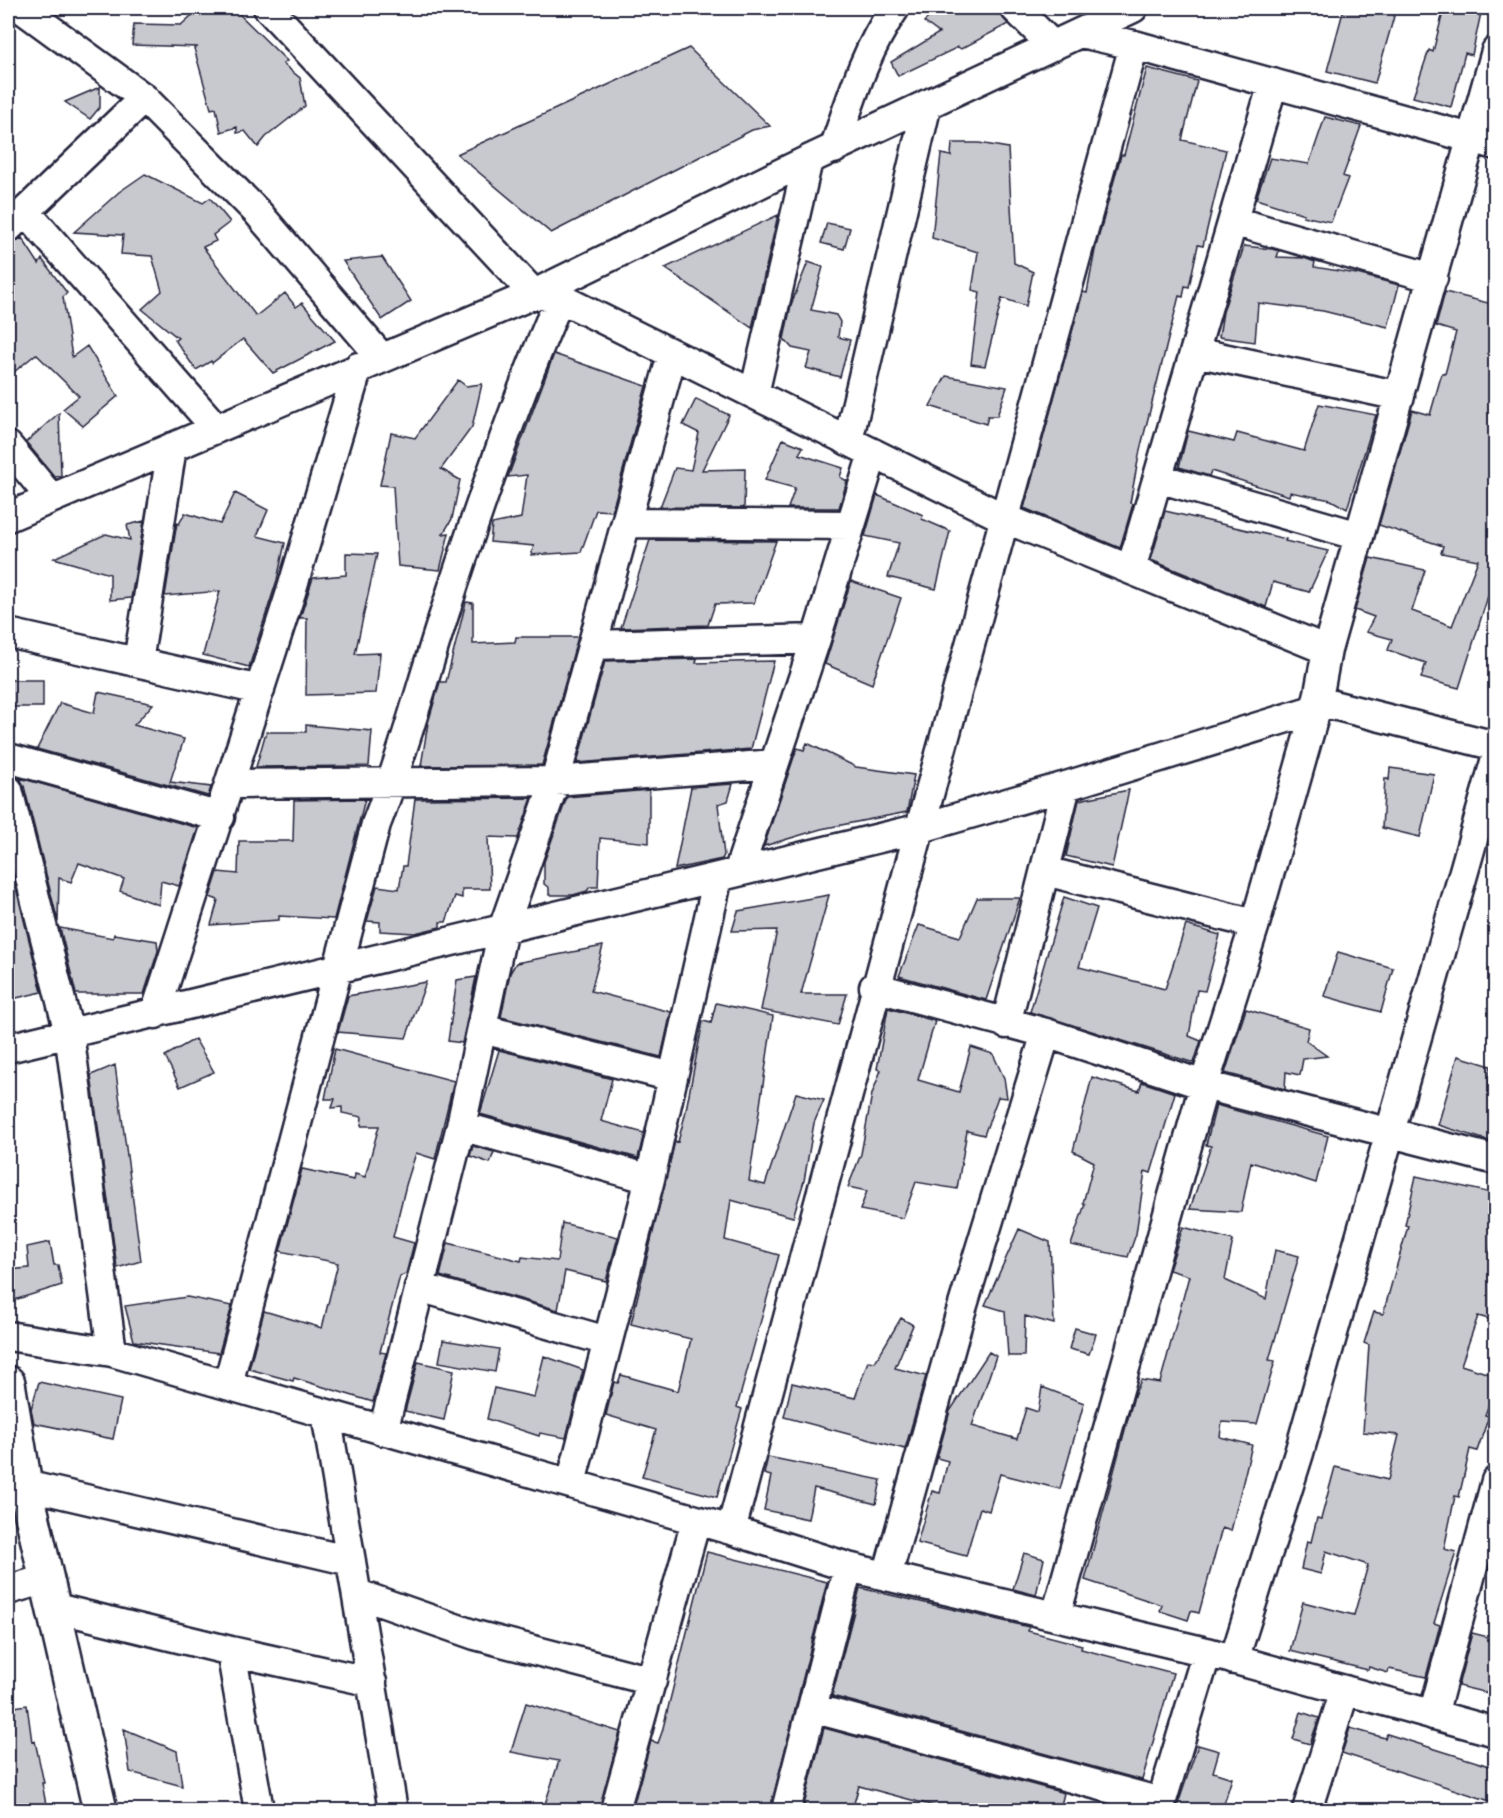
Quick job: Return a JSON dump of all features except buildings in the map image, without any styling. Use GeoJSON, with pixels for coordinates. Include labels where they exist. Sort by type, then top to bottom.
{"type":"FeatureCollection","features":[{"type":"Feature","properties":{"kind":"street"},"geometry":{"type":"LineString","coordinates":[[21,8],[144,98],[258,213],[369,362]]}},
{"type":"Feature","properties":{"kind":"street"},"geometry":{"type":"LineString","coordinates":[[834,148],[876,34],[895,8]]}},
{"type":"Feature","properties":{"kind":"street"},"geometry":{"type":"LineString","coordinates":[[1015,8],[1053,46]]}},
{"type":"Feature","properties":{"kind":"street"},"geometry":{"type":"LineString","coordinates":[[8,517],[369,362],[547,296],[808,160],[1133,8]]}},
{"type":"Feature","properties":{"kind":"street"},"geometry":{"type":"LineString","coordinates":[[274,10],[547,296],[754,394],[1004,518],[1327,650]]}},
{"type":"Feature","properties":{"kind":"street"},"geometry":{"type":"LineString","coordinates":[[1081,33],[1134,45],[1484,142]]}},
{"type":"Feature","properties":{"kind":"street"},"geometry":{"type":"LineString","coordinates":[[731,1530],[874,987],[921,828],[1134,45]]}},
{"type":"Feature","properties":{"kind":"street"},"geometry":{"type":"LineString","coordinates":[[1056,1616],[1204,1085],[1255,924],[1317,705],[1327,650],[1433,278],[1484,142],[1496,51]]}},
{"type":"Feature","properties":{"kind":"street"},"geometry":{"type":"LineString","coordinates":[[1131,569],[1273,83]]}},
{"type":"Feature","properties":{"kind":"street"},"geometry":{"type":"LineString","coordinates":[[144,98],[17,220],[216,428]]}},
{"type":"Feature","properties":{"kind":"street"},"geometry":{"type":"LineString","coordinates":[[848,441],[927,104]]}},
{"type":"Feature","properties":{"kind":"street"},"geometry":{"type":"LineString","coordinates":[[754,394],[808,160]]}},
{"type":"Feature","properties":{"kind":"street"},"geometry":{"type":"LineString","coordinates":[[1233,221],[1433,278]]}},
{"type":"Feature","properties":{"kind":"street"},"geometry":{"type":"LineString","coordinates":[[228,1384],[335,970],[376,824],[392,782],[452,591],[531,366],[547,296]]}},
{"type":"Feature","properties":{"kind":"street"},"geometry":{"type":"LineString","coordinates":[[1195,352],[1400,396]]}},
{"type":"Feature","properties":{"kind":"street"},"geometry":{"type":"LineString","coordinates":[[383,1431],[461,1126],[503,929],[555,781],[672,355]]}},
{"type":"Feature","properties":{"kind":"street"},"geometry":{"type":"LineString","coordinates":[[155,1014],[369,362]]}},
{"type":"Feature","properties":{"kind":"street"},"geometry":{"type":"LineString","coordinates":[[8,446],[51,498]]}},
{"type":"Feature","properties":{"kind":"street"},"geometry":{"type":"LineString","coordinates":[[138,662],[172,447]]}},
{"type":"Feature","properties":{"kind":"street"},"geometry":{"type":"LineString","coordinates":[[571,1483],[650,1179],[673,1077],[728,874],[774,764],[816,639],[873,453]]}},
{"type":"Feature","properties":{"kind":"street"},"geometry":{"type":"LineString","coordinates":[[1158,478],[1359,536]]}},
{"type":"Feature","properties":{"kind":"street"},"geometry":{"type":"LineString","coordinates":[[627,523],[851,525]]}},
{"type":"Feature","properties":{"kind":"street"},"geometry":{"type":"LineString","coordinates":[[8,633],[260,690]]}},
{"type":"Feature","properties":{"kind":"street"},"geometry":{"type":"LineString","coordinates":[[593,645],[816,639]]}},
{"type":"Feature","properties":{"kind":"street"},"geometry":{"type":"LineString","coordinates":[[8,1048],[921,828],[1066,786],[1317,705],[1495,762],[1299,1453],[1234,1660]]}},
{"type":"Feature","properties":{"kind":"street"},"geometry":{"type":"LineString","coordinates":[[8,758],[220,817]]}},
{"type":"Feature","properties":{"kind":"street"},"geometry":{"type":"LineString","coordinates":[[231,784],[555,781],[774,764]]}},
{"type":"Feature","properties":{"kind":"street"},"geometry":{"type":"LineString","coordinates":[[1006,1024],[1066,786]]}},
{"type":"Feature","properties":{"kind":"street"},"geometry":{"type":"LineString","coordinates":[[8,790],[69,1033],[112,1352]]}},
{"type":"Feature","properties":{"kind":"street"},"geometry":{"type":"LineString","coordinates":[[1045,871],[1255,924]]}},
{"type":"Feature","properties":{"kind":"street"},"geometry":{"type":"LineString","coordinates":[[874,987],[1006,1024],[1047,1033],[1204,1085],[1496,1160]]}},
{"type":"Feature","properties":{"kind":"street"},"geometry":{"type":"LineString","coordinates":[[482,1029],[673,1077]]}},
{"type":"Feature","properties":{"kind":"street"},"geometry":{"type":"LineString","coordinates":[[887,1576],[959,1318],[1047,1033]]}},
{"type":"Feature","properties":{"kind":"street"},"geometry":{"type":"LineString","coordinates":[[461,1126],[650,1179]]}},
{"type":"Feature","properties":{"kind":"street"},"geometry":{"type":"LineString","coordinates":[[419,1287],[608,1341]]}},
{"type":"Feature","properties":{"kind":"street"},"geometry":{"type":"LineString","coordinates":[[8,1336],[112,1352],[571,1483],[848,1567],[1207,1652],[1496,1732]]}},
{"type":"Feature","properties":{"kind":"street"},"geometry":{"type":"LineString","coordinates":[[8,1383],[25,1485],[100,1810]]}},
{"type":"Feature","properties":{"kind":"street"},"geometry":{"type":"LineString","coordinates":[[326,1414],[393,1810]]}},
{"type":"Feature","properties":{"kind":"street"},"geometry":{"type":"LineString","coordinates":[[1433,1715],[1483,1576],[1496,1481]]}},
{"type":"Feature","properties":{"kind":"street"},"geometry":{"type":"LineString","coordinates":[[25,1485],[351,1561]]}},
{"type":"Feature","properties":{"kind":"street"},"geometry":{"type":"LineString","coordinates":[[615,1810],[696,1521]]}},
{"type":"Feature","properties":{"kind":"street"},"geometry":{"type":"LineString","coordinates":[[786,1810],[848,1567]]}},
{"type":"Feature","properties":{"kind":"street"},"geometry":{"type":"LineString","coordinates":[[8,1590],[49,1593],[231,1652],[372,1682]]}},
{"type":"Feature","properties":{"kind":"street"},"geometry":{"type":"LineString","coordinates":[[358,1594],[475,1635],[652,1681]]}},
{"type":"Feature","properties":{"kind":"street"},"geometry":{"type":"LineString","coordinates":[[231,1652],[259,1810]]}},
{"type":"Feature","properties":{"kind":"street"},"geometry":{"type":"LineString","coordinates":[[812,1708],[1160,1806],[1207,1652]]}},
{"type":"Feature","properties":{"kind":"street"},"geometry":{"type":"LineString","coordinates":[[1307,1810],[1344,1690]]}}]}
